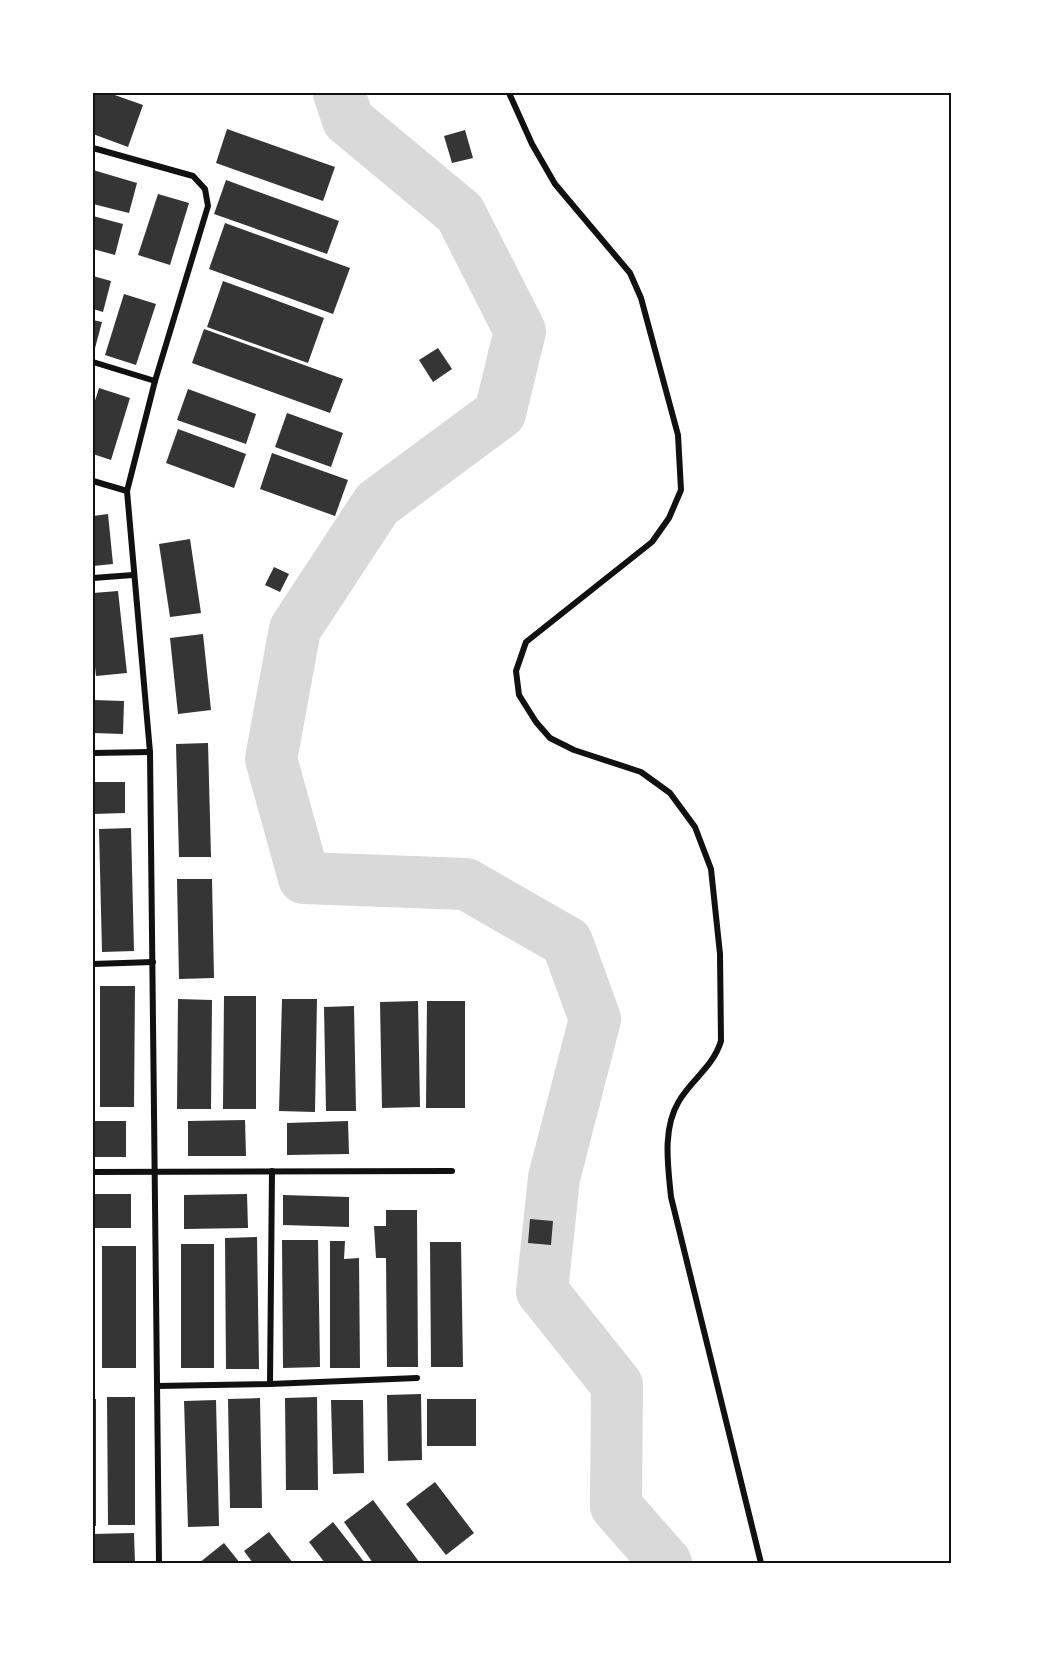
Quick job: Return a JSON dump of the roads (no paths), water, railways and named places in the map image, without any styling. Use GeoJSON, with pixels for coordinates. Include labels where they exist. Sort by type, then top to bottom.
{"type":"FeatureCollection","features":[{"type":"Feature","properties":{"kind":"street"},"geometry":{"type":"LineString","coordinates":[[509,93],[532,144],[555,184],[630,273],[642,298],[678,435],[681,490],[669,518],[652,542],[526,642],[516,671],[519,695],[536,722],[550,738],[574,750],[641,772],[670,793],[694,827],[711,869],[720,954],[721,1041],[717,1055],[678,1102],[670,1128],[667,1156],[670,1197],[760,1563]]}},
{"type":"Feature","properties":{"kind":"street"},"geometry":{"type":"LineString","coordinates":[[93,148],[193,176],[205,189],[208,206],[155,381],[127,491],[150,752],[159,1563]]}},
{"type":"Feature","properties":{"kind":"street"},"geometry":{"type":"LineString","coordinates":[[93,362],[155,381]]}},
{"type":"Feature","properties":{"kind":"street"},"geometry":{"type":"LineString","coordinates":[[93,481],[127,491]]}},
{"type":"Feature","properties":{"kind":"street"},"geometry":{"type":"LineString","coordinates":[[93,578],[134,575]]}},
{"type":"Feature","properties":{"kind":"street"},"geometry":{"type":"LineString","coordinates":[[93,753],[150,752]]}},
{"type":"Feature","properties":{"kind":"street"},"geometry":{"type":"LineString","coordinates":[[93,964],[153,962]]}},
{"type":"Feature","properties":{"kind":"street"},"geometry":{"type":"LineString","coordinates":[[270,1384],[272,1171]]}},
{"type":"Feature","properties":{"kind":"street"},"geometry":{"type":"LineString","coordinates":[[93,1172],[452,1171]]}},
{"type":"Feature","properties":{"kind":"street"},"geometry":{"type":"LineString","coordinates":[[157,1386],[417,1378]]}},
{"type":"Feature","properties":{"kind":"waterway"},"geometry":{"type":"LineString","coordinates":[[339,93],[348,120],[460,213],[520,331],[500,413],[377,504],[295,629],[271,759],[304,878],[466,884],[567,942],[595,1019],[554,1178],[542,1291],[617,1385],[616,1506],[666,1563]]}}]}
